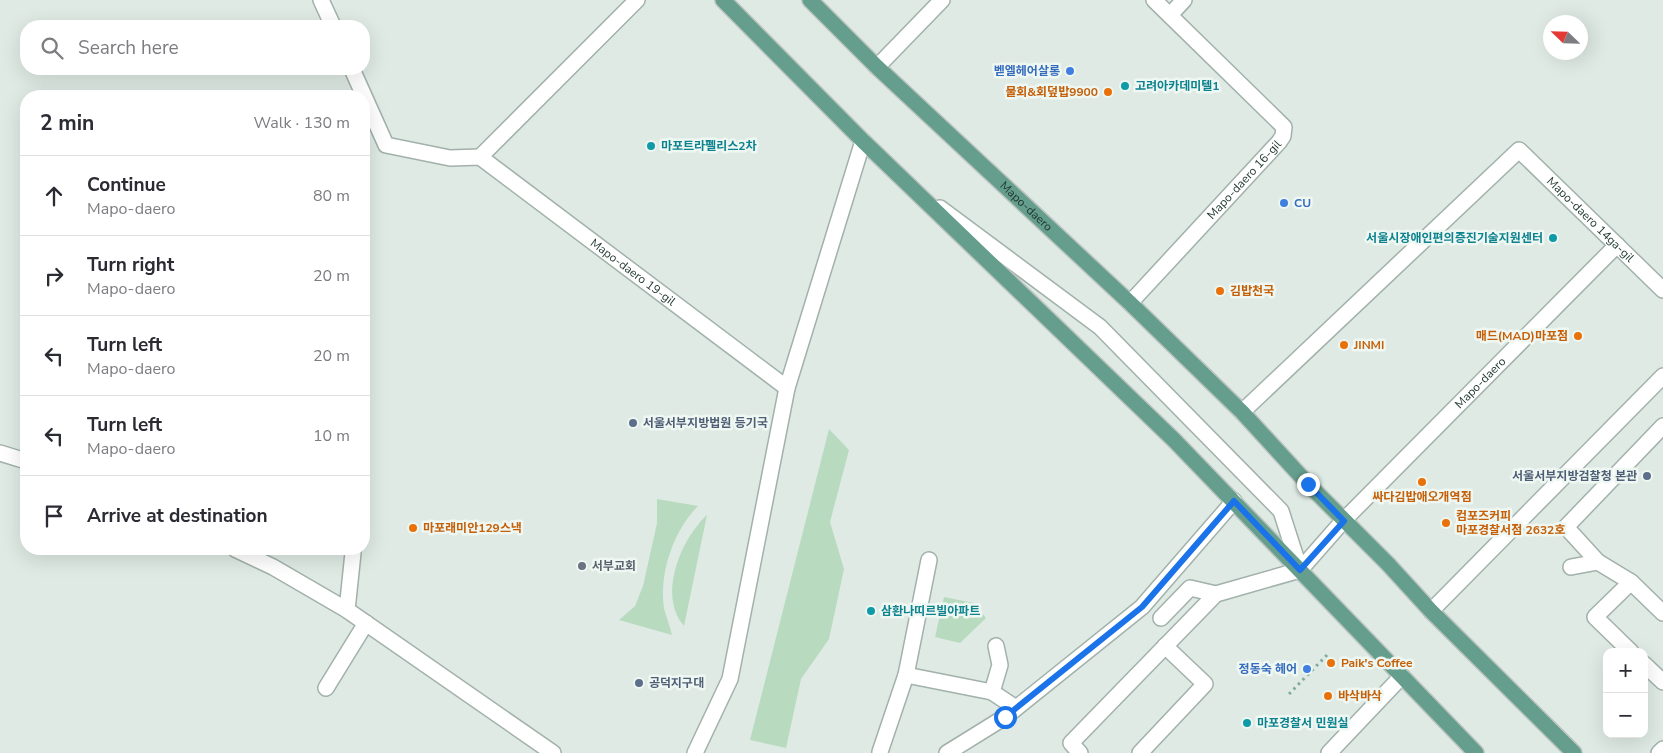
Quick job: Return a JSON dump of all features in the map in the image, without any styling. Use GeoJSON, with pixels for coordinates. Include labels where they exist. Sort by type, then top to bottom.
{"type":"FeatureCollection","features":[{"type":"Feature","properties":{"kind":"main road"},"geometry":{"type":"LineString","coordinates":[[723,0],[862,141],[1167,433],[1476,753]]}},
{"type":"Feature","properties":{"kind":"main road","name":"Mapo-daero"},"geometry":{"type":"LineString","coordinates":[[810,0],[877,68],[1130,303],[1242,412],[1431,611],[1574,753]]}},
{"type":"Feature","properties":{"kind":"street"},"geometry":{"type":"LineString","coordinates":[[321,0],[330,20]]}},
{"type":"Feature","properties":{"kind":"street"},"geometry":{"type":"LineString","coordinates":[[370,109],[386,145],[450,158],[480,157],[637,0]]}},
{"type":"Feature","properties":{"kind":"street"},"geometry":{"type":"LineString","coordinates":[[877,68],[942,0]]}},
{"type":"Feature","properties":{"kind":"street"},"geometry":{"type":"LineString","coordinates":[[1154,0],[1170,15],[1184,0]]}},
{"type":"Feature","properties":{"kind":"street","name":"Mapo-daero 16-gil"},"geometry":{"type":"LineString","coordinates":[[1130,303],[1279,142],[1284,127],[1170,15]]}},
{"type":"Feature","properties":{"kind":"street"},"geometry":{"type":"LineString","coordinates":[[355,75],[361,90]]}},
{"type":"Feature","properties":{"kind":"street"},"geometry":{"type":"LineString","coordinates":[[696,753],[730,680],[787,388],[862,141]]}},
{"type":"Feature","properties":{"kind":"street","name":"Mapo-daero 14ga-gil"},"geometry":{"type":"LineString","coordinates":[[1242,412],[1519,150],[1663,290]]}},
{"type":"Feature","properties":{"kind":"street","name":"Mapo-daero 19-gil"},"geometry":{"type":"LineString","coordinates":[[480,157],[787,388]]}},
{"type":"Feature","properties":{"kind":"street"},"geometry":{"type":"LineString","coordinates":[[908,184],[1100,327],[1282,511],[1300,570],[1216,594],[1190,588],[1161,618]]}},
{"type":"Feature","properties":{"kind":"street","name":"Mapo-daero"},"geometry":{"type":"LineString","coordinates":[[1300,570],[1344,521],[1617,245]]}},
{"type":"Feature","properties":{"kind":"street"},"geometry":{"type":"LineString","coordinates":[[1431,611],[1663,376]]}},
{"type":"Feature","properties":{"kind":"street"},"geometry":{"type":"LineString","coordinates":[[1663,426],[1566,527],[1598,562],[1631,582],[1663,613]]}},
{"type":"Feature","properties":{"kind":"street"},"geometry":{"type":"LineString","coordinates":[[0,453],[20,460]]}},
{"type":"Feature","properties":{"kind":"street"},"geometry":{"type":"LineString","coordinates":[[947,753],[1005,717],[1142,607],[1234,501]]}},
{"type":"Feature","properties":{"kind":"street"},"geometry":{"type":"LineString","coordinates":[[247,555],[273,567],[347,610],[553,753]]}},
{"type":"Feature","properties":{"kind":"street"},"geometry":{"type":"LineString","coordinates":[[347,610],[353,555]]}},
{"type":"Feature","properties":{"kind":"street"},"geometry":{"type":"LineString","coordinates":[[880,752],[906,675],[929,560]]}},
{"type":"Feature","properties":{"kind":"street"},"geometry":{"type":"LineString","coordinates":[[1571,567],[1598,562]]}},
{"type":"Feature","properties":{"kind":"street"},"geometry":{"type":"LineString","coordinates":[[1627,648],[1595,617],[1631,582]]}},
{"type":"Feature","properties":{"kind":"street"},"geometry":{"type":"LineString","coordinates":[[1080,753],[1071,744],[1216,594]]}},
{"type":"Feature","properties":{"kind":"street"},"geometry":{"type":"LineString","coordinates":[[326,688],[366,623]]}},
{"type":"Feature","properties":{"kind":"street"},"geometry":{"type":"LineString","coordinates":[[992,692],[1000,665],[996,646]]}},
{"type":"Feature","properties":{"kind":"street"},"geometry":{"type":"LineString","coordinates":[[1140,753],[1205,684],[1165,646]]}},
{"type":"Feature","properties":{"kind":"street"},"geometry":{"type":"LineString","coordinates":[[1648,668],[1663,682]]}},
{"type":"Feature","properties":{"kind":"street"},"geometry":{"type":"LineString","coordinates":[[906,675],[992,692],[1016,708]]}},
{"type":"Feature","properties":{"kind":"street"},"geometry":{"type":"LineString","coordinates":[[1329,753],[1402,676]]}},
{"type":"Feature","properties":{"kind":"street"},"geometry":{"type":"LineString","coordinates":[[1659,753],[1663,749]]}},
{"type":"Feature","properties":{"kind":"path"},"geometry":{"type":"LineString","coordinates":[[1289,694],[1327,655]]}},
{"type":"Feature","properties":{"kind":"green space"},"geometry":{"type":"Polygon","coordinates":[[[829,429],[849,450],[830,522],[844,569],[829,639],[801,679],[786,748],[750,740],[829,429]]]}},
{"type":"Feature","properties":{"kind":"green space"},"geometry":{"type":"Polygon","coordinates":[[[657,499],[698,506],[681,528],[666,567],[663,595],[664,608],[672,635],[619,620],[635,606],[643,586],[657,523],[657,499]]]}},
{"type":"Feature","properties":{"kind":"green space"},"geometry":{"type":"Polygon","coordinates":[[[707,515],[684,626],[676,613],[673,599],[676,568],[681,552],[689,538],[697,525],[707,515]]]}},
{"type":"Feature","properties":{"kind":"green space"},"geometry":{"type":"Polygon","coordinates":[[[944,597],[974,603],[986,618],[960,643],[935,637],[944,597]]]}},
{"type":"Feature","properties":{"kind":"place","name":"벧엘헤어살롱"},"geometry":{"type":"Point","coordinates":[1070,71]}},
{"type":"Feature","properties":{"kind":"place","name":"고려아카데미텔1"},"geometry":{"type":"Point","coordinates":[1125,86]}},
{"type":"Feature","properties":{"kind":"place","name":"물회&회덮밥9900"},"geometry":{"type":"Point","coordinates":[1108,92]}},
{"type":"Feature","properties":{"kind":"place","name":"마포트라펠리스2차"},"geometry":{"type":"Point","coordinates":[651,146]}},
{"type":"Feature","properties":{"kind":"place","name":"CU"},"geometry":{"type":"Point","coordinates":[1284,203]}},
{"type":"Feature","properties":{"kind":"place","name":"서울시장애인편의증진기술지원센터"},"geometry":{"type":"Point","coordinates":[1553,238]}},
{"type":"Feature","properties":{"kind":"place","name":"김밥천국"},"geometry":{"type":"Point","coordinates":[1220,291]}},
{"type":"Feature","properties":{"kind":"place","name":"매드(MAD)마포점"},"geometry":{"type":"Point","coordinates":[1578,336]}},
{"type":"Feature","properties":{"kind":"place","name":"JINMI"},"geometry":{"type":"Point","coordinates":[1344,345]}},
{"type":"Feature","properties":{"kind":"place","name":"서울서부지방법원 등기국"},"geometry":{"type":"Point","coordinates":[633,423]}},
{"type":"Feature","properties":{"kind":"place","name":"서울서부지방검찰청 본관"},"geometry":{"type":"Point","coordinates":[1647,476]}},
{"type":"Feature","properties":{"kind":"place","name":"싸다김밥애오개역점"},"geometry":{"type":"Point","coordinates":[1422,482]}},
{"type":"Feature","properties":{"kind":"place","name":"컴포즈커피 마포경찰서점 2632호"},"geometry":{"type":"Point","coordinates":[1446,523]}},
{"type":"Feature","properties":{"kind":"place","name":"마포래미안129스낵"},"geometry":{"type":"Point","coordinates":[413,528]}},
{"type":"Feature","properties":{"kind":"place","name":"서부교회"},"geometry":{"type":"Point","coordinates":[582,566]}},
{"type":"Feature","properties":{"kind":"place","name":"삼환나띠르빌아파트"},"geometry":{"type":"Point","coordinates":[871,611]}},
{"type":"Feature","properties":{"kind":"place","name":"Paik's Coffee"},"geometry":{"type":"Point","coordinates":[1331,663]}},
{"type":"Feature","properties":{"kind":"place","name":"정동숙 헤어"},"geometry":{"type":"Point","coordinates":[1307,669]}},
{"type":"Feature","properties":{"kind":"place","name":"공덕지구대"},"geometry":{"type":"Point","coordinates":[639,683]}},
{"type":"Feature","properties":{"kind":"place","name":"바삭바삭"},"geometry":{"type":"Point","coordinates":[1328,696]}},
{"type":"Feature","properties":{"kind":"place","name":"마포경찰서 민원실"},"geometry":{"type":"Point","coordinates":[1247,723]}},
{"type":"Feature","properties":{"kind":"route"},"geometry":{"type":"LineString","coordinates":[[1005,717],[1142,607],[1234,501],[1300,570],[1344,521],[1308,484]]}}]}
